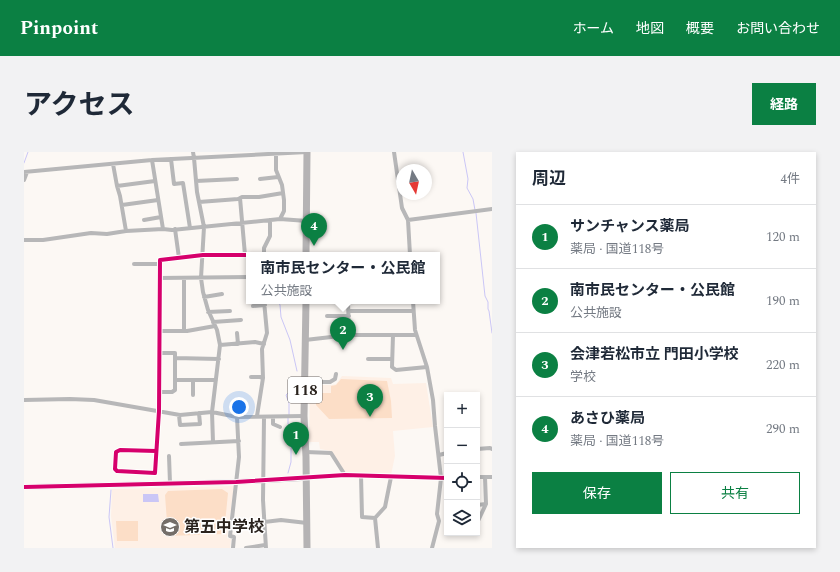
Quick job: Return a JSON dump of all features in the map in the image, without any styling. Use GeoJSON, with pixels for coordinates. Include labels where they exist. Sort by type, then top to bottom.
{"type":"FeatureCollection","features":[{"type":"Feature","properties":{"kind":"highway"},"geometry":{"type":"LineString","coordinates":[[306,252],[307,152]]}},
{"type":"Feature","properties":{"kind":"highway","name":"118"},"geometry":{"type":"LineString","coordinates":[[306,304],[304,416],[307,548]]}},
{"type":"Feature","properties":{"kind":"street"},"geometry":{"type":"LineString","coordinates":[[193,152],[199,202],[204,226],[201,278],[208,312],[214,324],[220,345],[212,412],[213,442]]}},
{"type":"Feature","properties":{"kind":"street"},"geometry":{"type":"LineString","coordinates":[[204,152],[204,158]]}},
{"type":"Feature","properties":{"kind":"street"},"geometry":{"type":"LineString","coordinates":[[24,180],[26,172],[152,160],[204,158],[224,154],[276,154],[307,152]]}},
{"type":"Feature","properties":{"kind":"street"},"geometry":{"type":"LineString","coordinates":[[394,152],[402,208],[408,220],[410,252]]}},
{"type":"Feature","properties":{"kind":"street"},"geometry":{"type":"LineString","coordinates":[[276,154],[276,170],[282,185],[283,193],[284,210],[280,219]]}},
{"type":"Feature","properties":{"kind":"street"},"geometry":{"type":"LineString","coordinates":[[171,159],[174,184],[183,183],[190,228]]}},
{"type":"Feature","properties":{"kind":"street"},"geometry":{"type":"LineString","coordinates":[[152,160],[163,229]]}},
{"type":"Feature","properties":{"kind":"street"},"geometry":{"type":"LineString","coordinates":[[114,164],[126,231]]}},
{"type":"Feature","properties":{"kind":"street"},"geometry":{"type":"LineString","coordinates":[[260,180],[278,177]]}},
{"type":"Feature","properties":{"kind":"street"},"geometry":{"type":"LineString","coordinates":[[196,181],[237,179]]}},
{"type":"Feature","properties":{"kind":"street"},"geometry":{"type":"LineString","coordinates":[[117,186],[155,181]]}},
{"type":"Feature","properties":{"kind":"street"},"geometry":{"type":"LineString","coordinates":[[199,202],[283,193]]}},
{"type":"Feature","properties":{"kind":"street"},"geometry":{"type":"LineString","coordinates":[[240,198],[247,252]]}},
{"type":"Feature","properties":{"kind":"street"},"geometry":{"type":"LineString","coordinates":[[122,205],[158,200]]}},
{"type":"Feature","properties":{"kind":"street"},"geometry":{"type":"LineString","coordinates":[[408,220],[492,209]]}},
{"type":"Feature","properties":{"kind":"street"},"geometry":{"type":"LineString","coordinates":[[144,220],[161,217]]}},
{"type":"Feature","properties":{"kind":"street"},"geometry":{"type":"LineString","coordinates":[[24,240],[43,240],[91,233],[107,234],[126,231],[190,228],[280,219],[307,221]]}},
{"type":"Feature","properties":{"kind":"street"},"geometry":{"type":"LineString","coordinates":[[264,252],[264,248],[270,236],[270,220]]}},
{"type":"Feature","properties":{"kind":"street"},"geometry":{"type":"LineString","coordinates":[[175,229],[179,258]]}},
{"type":"Feature","properties":{"kind":"street"},"geometry":{"type":"LineString","coordinates":[[156,451],[120,450],[116,452],[115,469],[117,471],[155,473],[159,411],[160,260],[202,256],[246,255]]}},
{"type":"Feature","properties":{"kind":"street"},"geometry":{"type":"LineString","coordinates":[[134,264],[160,264]]}},
{"type":"Feature","properties":{"kind":"street"},"geometry":{"type":"LineString","coordinates":[[159,278],[246,278]]}},
{"type":"Feature","properties":{"kind":"street"},"geometry":{"type":"LineString","coordinates":[[184,278],[184,331]]}},
{"type":"Feature","properties":{"kind":"street"},"geometry":{"type":"LineString","coordinates":[[204,296],[222,294]]}},
{"type":"Feature","properties":{"kind":"street"},"geometry":{"type":"LineString","coordinates":[[253,306],[260,304]]}},
{"type":"Feature","properties":{"kind":"street"},"geometry":{"type":"LineString","coordinates":[[258,416],[263,378],[262,349],[267,333],[264,304]]}},
{"type":"Feature","properties":{"kind":"street"},"geometry":{"type":"LineString","coordinates":[[348,304],[349,335]]}},
{"type":"Feature","properties":{"kind":"street"},"geometry":{"type":"LineString","coordinates":[[413,304],[416,335],[427,367],[433,400],[441,478],[437,514],[439,521],[432,548]]}},
{"type":"Feature","properties":{"kind":"street"},"geometry":{"type":"LineString","coordinates":[[327,316],[349,313],[413,311]]}},
{"type":"Feature","properties":{"kind":"street"},"geometry":{"type":"LineString","coordinates":[[208,312],[230,312]]}},
{"type":"Feature","properties":{"kind":"street"},"geometry":{"type":"LineString","coordinates":[[159,331],[184,331],[241,320]]}},
{"type":"Feature","properties":{"kind":"street"},"geometry":{"type":"LineString","coordinates":[[237,333],[238,344]]}},
{"type":"Feature","properties":{"kind":"street"},"geometry":{"type":"LineString","coordinates":[[305,340],[349,335],[416,335]]}},
{"type":"Feature","properties":{"kind":"street"},"geometry":{"type":"LineString","coordinates":[[393,335],[392,367],[396,370],[427,367]]}},
{"type":"Feature","properties":{"kind":"street"},"geometry":{"type":"LineString","coordinates":[[220,345],[255,342],[264,344]]}},
{"type":"Feature","properties":{"kind":"street"},"geometry":{"type":"LineString","coordinates":[[159,353],[175,352],[174,391],[159,392]]}},
{"type":"Feature","properties":{"kind":"street"},"geometry":{"type":"LineString","coordinates":[[175,358],[219,359]]}},
{"type":"Feature","properties":{"kind":"street"},"geometry":{"type":"LineString","coordinates":[[368,359],[392,359]]}},
{"type":"Feature","properties":{"kind":"street"},"geometry":{"type":"LineString","coordinates":[[305,382],[330,382],[335,379],[336,374]]}},
{"type":"Feature","properties":{"kind":"street"},"geometry":{"type":"LineString","coordinates":[[252,377],[263,378]]}},
{"type":"Feature","properties":{"kind":"street"},"geometry":{"type":"LineString","coordinates":[[175,380],[216,380]]}},
{"type":"Feature","properties":{"kind":"street"},"geometry":{"type":"LineString","coordinates":[[193,380],[193,395]]}},
{"type":"Feature","properties":{"kind":"street"},"geometry":{"type":"LineString","coordinates":[[24,400],[94,400],[180,415],[212,412],[237,417],[258,416],[264,418],[304,416]]}},
{"type":"Feature","properties":{"kind":"street"},"geometry":{"type":"LineString","coordinates":[[180,415],[180,425],[200,424],[199,413]]}},
{"type":"Feature","properties":{"kind":"street"},"geometry":{"type":"LineString","coordinates":[[233,548],[234,537],[230,536],[239,458],[237,417]]}},
{"type":"Feature","properties":{"kind":"street"},"geometry":{"type":"LineString","coordinates":[[273,417],[273,424],[280,427]]}},
{"type":"Feature","properties":{"kind":"street"},"geometry":{"type":"LineString","coordinates":[[249,548],[266,547],[263,480],[264,418]]}},
{"type":"Feature","properties":{"kind":"street"},"geometry":{"type":"LineString","coordinates":[[181,444],[239,441]]}},
{"type":"Feature","properties":{"kind":"street"},"geometry":{"type":"LineString","coordinates":[[480,449],[492,449]]}},
{"type":"Feature","properties":{"kind":"street"},"geometry":{"type":"LineString","coordinates":[[306,452],[331,453],[345,475]]}},
{"type":"Feature","properties":{"kind":"street"},"geometry":{"type":"LineString","coordinates":[[439,455],[444,454]]}},
{"type":"Feature","properties":{"kind":"street"},"geometry":{"type":"LineString","coordinates":[[169,456],[170,483]]}},
{"type":"Feature","properties":{"kind":"street"},"geometry":{"type":"LineString","coordinates":[[24,487],[236,482],[345,475],[441,478]]}},
{"type":"Feature","properties":{"kind":"street"},"geometry":{"type":"LineString","coordinates":[[361,475],[362,517],[375,518]]}},
{"type":"Feature","properties":{"kind":"street"},"geometry":{"type":"LineString","coordinates":[[378,548],[375,518],[385,506],[391,477]]}},
{"type":"Feature","properties":{"kind":"street"},"geometry":{"type":"LineString","coordinates":[[480,477],[492,477]]}},
{"type":"Feature","properties":{"kind":"street"},"geometry":{"type":"LineString","coordinates":[[480,517],[486,504],[485,477]]}},
{"type":"Feature","properties":{"kind":"street"},"geometry":{"type":"LineString","coordinates":[[480,505],[486,504]]}},
{"type":"Feature","properties":{"kind":"street"},"geometry":{"type":"LineString","coordinates":[[248,524],[281,520],[307,523]]}},
{"type":"Feature","properties":{"kind":"shaded area"},"geometry":{"type":"Polygon","coordinates":[[[342,376],[391,378],[393,384],[426,383],[433,427],[393,431],[395,456],[391,475],[346,473],[331,451],[320,449],[319,442],[309,442],[310,385],[336,384],[342,376]]]}},
{"type":"Feature","properties":{"kind":"shaded area"},"geometry":{"type":"Polygon","coordinates":[[[341,379],[387,381],[391,401],[392,418],[329,419],[316,405],[316,393],[331,393],[331,386],[336,385],[341,379]]]}},
{"type":"Feature","properties":{"kind":"shaded area","name":"第五中学校"},"geometry":{"type":"Polygon","coordinates":[[[234,486],[227,538],[231,539],[230,548],[115,548],[111,516],[112,489],[234,486]]]}},
{"type":"Feature","properties":{"kind":"shaded area"},"geometry":{"type":"Polygon","coordinates":[[[222,489],[228,493],[224,534],[168,536],[165,495],[168,491],[222,489]]]}},
{"type":"Feature","properties":{"kind":"shaded area"},"geometry":{"type":"Polygon","coordinates":[[[143,494],[158,494],[159,502],[143,502],[143,494]]]}},
{"type":"Feature","properties":{"kind":"shaded area"},"geometry":{"type":"Polygon","coordinates":[[[116,521],[138,521],[138,541],[117,541],[116,521]]]}},
{"type":"Feature","properties":{"kind":"waterway"},"geometry":{"type":"LineString","coordinates":[[24,163],[28,152]]}},
{"type":"Feature","properties":{"kind":"waterway"},"geometry":{"type":"LineString","coordinates":[[463,152],[468,179],[467,188],[473,199],[475,210]]}},
{"type":"Feature","properties":{"kind":"waterway"},"geometry":{"type":"LineString","coordinates":[[476,213],[485,296],[488,302],[492,333]]}},
{"type":"Feature","properties":{"kind":"waterway"},"geometry":{"type":"LineString","coordinates":[[280,304],[281,317],[290,340],[297,371]]}},
{"type":"Feature","properties":{"kind":"waterway"},"geometry":{"type":"LineString","coordinates":[[289,415],[289,403],[286,395],[297,390],[297,385]]}},
{"type":"Feature","properties":{"kind":"waterway"},"geometry":{"type":"LineString","coordinates":[[288,418],[288,424],[293,429],[295,437],[291,449],[291,462],[288,473]]}},
{"type":"Feature","properties":{"kind":"waterway"},"geometry":{"type":"LineString","coordinates":[[111,490],[109,517],[113,548]]}},
{"type":"Feature","properties":{"kind":"cycle path"},"geometry":{"type":"LineString","coordinates":[[156,451],[120,450],[116,452],[115,469],[117,471],[155,473],[159,411],[160,260],[203,255],[246,255]]}},
{"type":"Feature","properties":{"kind":"cycle path"},"geometry":{"type":"LineString","coordinates":[[24,487],[236,482],[345,475],[444,478]]}},
{"type":"Feature","properties":{"kind":"place","name":"あさひ薬局"},"geometry":{"type":"Point","coordinates":[314,246]}},
{"type":"Feature","properties":{"kind":"place","name":"南市民センター・公民館"},"geometry":{"type":"Point","coordinates":[343,350]}},
{"type":"Feature","properties":{"kind":"place","name":"会津若松市立 門田小学校"},"geometry":{"type":"Point","coordinates":[370,417]}},
{"type":"Feature","properties":{"kind":"place","name":"サンチャンス薬局"},"geometry":{"type":"Point","coordinates":[296,455]}},
{"type":"Feature","properties":{"kind":"place","name":"第五中学校"},"geometry":{"type":"Point","coordinates":[170,527]}}]}
